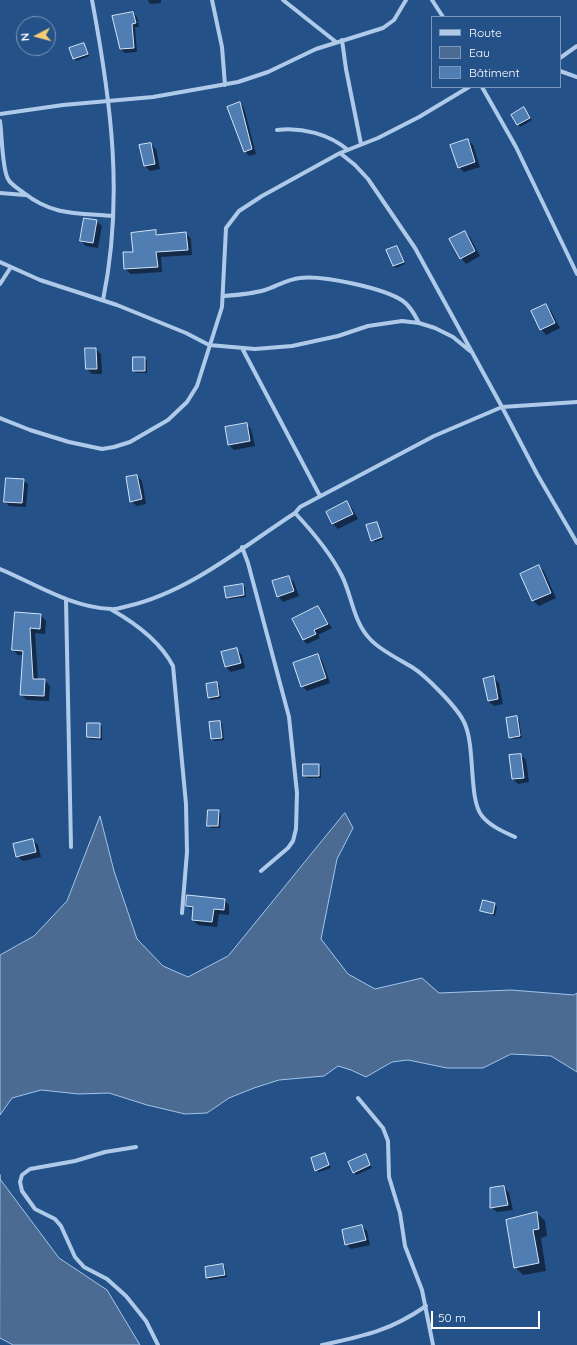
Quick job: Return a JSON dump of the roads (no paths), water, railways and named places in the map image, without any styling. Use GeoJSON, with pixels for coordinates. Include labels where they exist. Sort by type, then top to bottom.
{"type":"FeatureCollection","features":[{"type":"Feature","properties":{"kind":"street"},"geometry":{"type":"LineString","coordinates":[[92,0],[109,101],[115,168],[111,256],[103,300]]}},
{"type":"Feature","properties":{"kind":"street"},"geometry":{"type":"LineString","coordinates":[[212,0],[222,47],[225,85]]}},
{"type":"Feature","properties":{"kind":"street"},"geometry":{"type":"LineString","coordinates":[[283,0],[336,42]]}},
{"type":"Feature","properties":{"kind":"street"},"geometry":{"type":"LineString","coordinates":[[0,114],[62,105],[153,97],[225,85],[268,72],[316,48],[383,28],[394,20],[406,0]]}},
{"type":"Feature","properties":{"kind":"street"},"geometry":{"type":"LineString","coordinates":[[432,0],[442,16]]}},
{"type":"Feature","properties":{"kind":"street"},"geometry":{"type":"LineString","coordinates":[[342,40],[346,69],[361,144]]}},
{"type":"Feature","properties":{"kind":"street"},"geometry":{"type":"LineString","coordinates":[[561,57],[577,46]]}},
{"type":"Feature","properties":{"kind":"street"},"geometry":{"type":"LineString","coordinates":[[561,70],[577,77]]}},
{"type":"Feature","properties":{"kind":"street"},"geometry":{"type":"LineString","coordinates":[[0,418],[30,430],[69,442],[102,449],[130,442],[168,420],[187,402],[197,386],[209,345],[218,323],[223,296],[224,245],[226,228],[239,211],[262,196],[340,153],[378,138],[419,117],[467,88]]}},
{"type":"Feature","properties":{"kind":"street"},"geometry":{"type":"LineString","coordinates":[[483,88],[516,147],[577,274]]}},
{"type":"Feature","properties":{"kind":"street"},"geometry":{"type":"LineString","coordinates":[[0,121],[5,171],[8,179],[27,195],[42,205],[74,215],[113,216]]}},
{"type":"Feature","properties":{"kind":"street"},"geometry":{"type":"LineString","coordinates":[[277,130],[289,128],[313,133],[339,142],[348,150]]}},
{"type":"Feature","properties":{"kind":"street"},"geometry":{"type":"LineString","coordinates":[[340,153],[355,165],[368,179],[401,227],[442,296],[537,474],[577,543]]}},
{"type":"Feature","properties":{"kind":"street"},"geometry":{"type":"LineString","coordinates":[[0,193],[27,195]]}},
{"type":"Feature","properties":{"kind":"street"},"geometry":{"type":"LineString","coordinates":[[0,262],[51,284],[103,300],[186,333],[209,345],[255,349],[292,346],[338,336],[368,326],[402,321],[419,323],[435,328],[453,337],[470,351]]}},
{"type":"Feature","properties":{"kind":"street"},"geometry":{"type":"LineString","coordinates":[[0,284],[11,267]]}},
{"type":"Feature","properties":{"kind":"street"},"geometry":{"type":"LineString","coordinates":[[223,296],[263,291],[300,278],[320,278],[365,286],[389,294],[404,302],[414,313],[419,323]]}},
{"type":"Feature","properties":{"kind":"street"},"geometry":{"type":"LineString","coordinates":[[242,348],[320,496]]}},
{"type":"Feature","properties":{"kind":"street"},"geometry":{"type":"LineString","coordinates":[[112,610],[163,595],[206,571],[295,512],[300,507],[434,436],[502,407],[577,402]]}},
{"type":"Feature","properties":{"kind":"street"},"geometry":{"type":"LineString","coordinates":[[295,512],[307,525],[342,576],[355,614],[370,640],[423,675],[451,704],[464,721],[469,735],[476,800],[481,815],[488,823],[515,837]]}},
{"type":"Feature","properties":{"kind":"street"},"geometry":{"type":"LineString","coordinates":[[242,547],[255,588],[289,717],[297,793],[296,829],[293,841],[288,848],[261,871]]}},
{"type":"Feature","properties":{"kind":"street"},"geometry":{"type":"LineString","coordinates":[[0,569],[66,600],[112,610],[128,619],[166,654],[172,666],[186,804],[187,852],[182,913]]}},
{"type":"Feature","properties":{"kind":"street"},"geometry":{"type":"LineString","coordinates":[[66,600],[71,847]]}},
{"type":"Feature","properties":{"kind":"street"},"geometry":{"type":"LineString","coordinates":[[358,1098],[383,1128],[388,1141],[389,1177],[400,1213],[405,1246],[417,1274],[426,1306],[433,1345]]}},
{"type":"Feature","properties":{"kind":"street"},"geometry":{"type":"LineString","coordinates":[[136,1147],[105,1152],[30,1169],[22,1175],[20,1182],[22,1192],[35,1209],[55,1219],[61,1226],[75,1257],[84,1267],[107,1279],[126,1296],[146,1321],[158,1345]]}},
{"type":"Feature","properties":{"kind":"street"},"geometry":{"type":"LineString","coordinates":[[322,1345],[354,1339],[383,1330],[398,1324],[426,1306]]}},
{"type":"Feature","properties":{"kind":"water"},"geometry":{"type":"Polygon","coordinates":[[[345,813],[353,828],[337,859],[321,939],[348,974],[375,989],[422,978],[439,993],[511,990],[574,995],[577,993],[577,1072],[551,1056],[511,1054],[483,1068],[447,1068],[408,1060],[392,1062],[366,1077],[338,1066],[324,1076],[279,1080],[229,1098],[207,1113],[185,1114],[147,1105],[109,1093],[79,1094],[41,1090],[12,1098],[0,1115],[0,955],[34,936],[67,901],[100,816],[114,871],[137,939],[163,966],[188,977],[228,956],[345,813]]]}},
{"type":"Feature","properties":{"kind":"water"},"geometry":{"type":"Polygon","coordinates":[[[0,1179],[59,1258],[107,1290],[140,1345],[13,1345],[0,1338],[0,1179]]]}}]}
